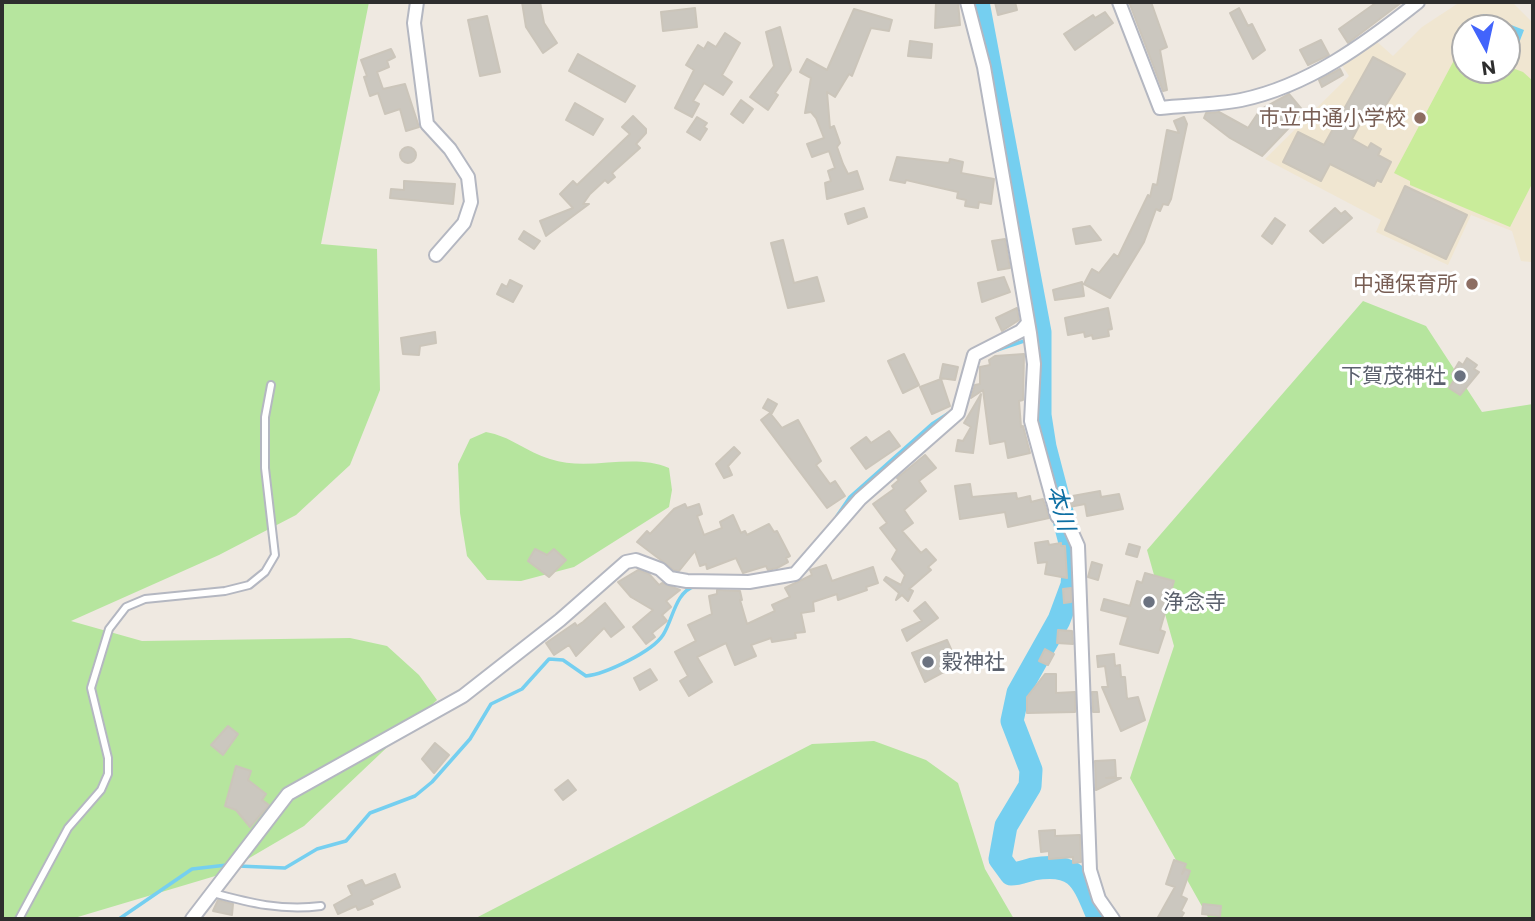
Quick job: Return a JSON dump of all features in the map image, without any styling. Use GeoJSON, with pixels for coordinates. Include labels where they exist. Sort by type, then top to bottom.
{"type":"FeatureCollection","features":[{"type":"Feature","properties":{"kind":"street"},"geometry":{"type":"LineString","coordinates":[[417,2],[414,23],[427,124],[450,149],[468,177],[471,202],[464,223],[436,256]]}},
{"type":"Feature","properties":{"kind":"street"},"geometry":{"type":"LineString","coordinates":[[967,2],[984,67],[1030,332],[1034,364],[1031,421],[1057,516],[1069,526],[1078,546],[1090,870],[1099,900],[1113,919]]}},
{"type":"Feature","properties":{"kind":"street"},"geometry":{"type":"LineString","coordinates":[[1119,2],[1160,108],[1240,100],[1290,85],[1336,61],[1418,2]]}},
{"type":"Feature","properties":{"kind":"street"},"geometry":{"type":"LineString","coordinates":[[192,919],[288,794],[463,696],[560,621],[626,562],[636,560],[660,569],[670,578],[687,581],[749,582],[789,575],[860,499],[958,413],[974,355],[1021,331],[1030,332]]}},
{"type":"Feature","properties":{"kind":"lane"},"geometry":{"type":"LineString","coordinates":[[19,919],[68,828],[101,790],[108,774],[108,758],[91,688],[109,629],[125,607],[145,599],[225,591],[249,585],[265,572],[275,555],[265,468],[265,417],[271,385]]}},
{"type":"Feature","properties":{"kind":"lane"},"geometry":{"type":"LineString","coordinates":[[211,892],[266,907],[293,910],[321,906]]}},
{"type":"Feature","properties":{"kind":"shaded area","name":"市立中通小学校"},"geometry":{"type":"Polygon","coordinates":[[[1460,2],[1512,2],[1533,23],[1531,262],[1521,261],[1512,231],[1471,215],[1448,265],[1376,232],[1381,220],[1265,159],[1349,76],[1339,61],[1374,39],[1393,56],[1422,27],[1460,2]]]}},
{"type":"Feature","properties":{"kind":"green space"},"geometry":{"type":"Polygon","coordinates":[[[2,2],[369,2],[321,244],[377,249],[380,390],[350,465],[296,515],[219,555],[71,621],[142,641],[350,638],[387,646],[419,675],[437,700],[304,826],[222,874],[71,919],[2,919],[2,2]]]}},
{"type":"Feature","properties":{"kind":"green space"},"geometry":{"type":"Polygon","coordinates":[[[1451,66],[1451,84],[1521,84],[1521,71],[1533,81],[1533,182],[1510,227],[1410,185],[1410,181],[1394,173],[1451,66]]]}},
{"type":"Feature","properties":{"kind":"green space"},"geometry":{"type":"Polygon","coordinates":[[[1363,301],[1426,326],[1482,412],[1533,404],[1533,919],[1209,919],[1130,778],[1174,646],[1147,550],[1363,301]]]}},
{"type":"Feature","properties":{"kind":"green space"},"geometry":{"type":"Polygon","coordinates":[[[486,432],[503,437],[542,456],[565,462],[640,462],[669,468],[672,490],[669,507],[574,567],[521,581],[487,580],[467,556],[460,513],[458,464],[470,439],[486,432]]]}},
{"type":"Feature","properties":{"kind":"green space"},"geometry":{"type":"Polygon","coordinates":[[[874,741],[926,760],[958,783],[985,869],[1014,919],[474,919],[812,744],[874,741]]]}},
{"type":"Feature","properties":{"kind":"building"},"geometry":{"type":"Polygon","coordinates":[[[522,2],[540,2],[544,23],[557,43],[543,53],[526,27],[522,2]]]}},
{"type":"Feature","properties":{"kind":"building"},"geometry":{"type":"Polygon","coordinates":[[[936,2],[958,2],[960,25],[935,28],[936,2]]]}},
{"type":"Feature","properties":{"kind":"building"},"geometry":{"type":"Polygon","coordinates":[[[995,2],[1015,2],[1017,10],[998,15],[995,2]]]}},
{"type":"Feature","properties":{"kind":"building"},"geometry":{"type":"Polygon","coordinates":[[[1129,2],[1151,2],[1167,47],[1160,50],[1167,90],[1163,91],[1129,2]]]}},
{"type":"Feature","properties":{"kind":"building"},"geometry":{"type":"Polygon","coordinates":[[[1377,2],[1402,2],[1348,43],[1339,29],[1377,2]]]}},
{"type":"Feature","properties":{"kind":"building"},"geometry":{"type":"Polygon","coordinates":[[[695,8],[697,27],[663,31],[661,12],[695,8]]]}},
{"type":"Feature","properties":{"kind":"building"},"geometry":{"type":"Polygon","coordinates":[[[1239,8],[1248,26],[1252,24],[1265,50],[1253,59],[1230,13],[1239,8]]]}},
{"type":"Feature","properties":{"kind":"building"},"geometry":{"type":"Polygon","coordinates":[[[854,9],[892,20],[889,31],[871,28],[852,76],[849,74],[835,97],[827,92],[830,128],[834,126],[843,164],[848,174],[857,171],[863,189],[827,199],[825,183],[831,181],[828,171],[835,168],[829,151],[812,157],[807,144],[824,138],[816,118],[811,112],[805,113],[811,78],[800,72],[807,59],[827,70],[854,9]]]}},
{"type":"Feature","properties":{"kind":"building"},"geometry":{"type":"Polygon","coordinates":[[[1105,12],[1113,23],[1075,50],[1064,34],[1093,15],[1095,18],[1105,12]]]}},
{"type":"Feature","properties":{"kind":"building"},"geometry":{"type":"Polygon","coordinates":[[[487,16],[500,72],[480,76],[468,20],[487,16]]]}},
{"type":"Feature","properties":{"kind":"building"},"geometry":{"type":"Polygon","coordinates":[[[780,27],[791,70],[775,93],[778,95],[768,110],[750,97],[774,66],[766,32],[780,27]]]}},
{"type":"Feature","properties":{"kind":"building"},"geometry":{"type":"Polygon","coordinates":[[[725,33],[740,43],[722,75],[732,82],[723,95],[704,83],[693,101],[699,104],[692,117],[675,108],[694,70],[686,65],[698,45],[704,49],[708,42],[716,47],[725,33]]]}},
{"type":"Feature","properties":{"kind":"building"},"geometry":{"type":"Polygon","coordinates":[[[1321,40],[1329,55],[1308,65],[1300,50],[1321,40]]]}},
{"type":"Feature","properties":{"kind":"building"},"geometry":{"type":"Polygon","coordinates":[[[910,41],[932,44],[931,58],[908,56],[910,41]]]}},
{"type":"Feature","properties":{"kind":"building"},"geometry":{"type":"Polygon","coordinates":[[[391,49],[395,57],[387,61],[389,67],[377,72],[383,89],[405,84],[419,127],[406,131],[400,109],[385,114],[378,93],[370,96],[364,77],[367,76],[361,60],[391,49]]]}},
{"type":"Feature","properties":{"kind":"building"},"geometry":{"type":"Polygon","coordinates":[[[578,54],[635,86],[625,102],[569,71],[578,54]]]}},
{"type":"Feature","properties":{"kind":"building"},"geometry":{"type":"Polygon","coordinates":[[[1373,57],[1405,74],[1378,118],[1367,111],[1352,139],[1368,148],[1371,143],[1381,149],[1378,155],[1391,162],[1381,182],[1377,180],[1374,186],[1330,164],[1321,181],[1283,162],[1298,132],[1324,145],[1373,57]]]}},
{"type":"Feature","properties":{"kind":"building"},"geometry":{"type":"Polygon","coordinates":[[[1340,69],[1343,75],[1322,87],[1319,80],[1340,69]]]}},
{"type":"Feature","properties":{"kind":"building"},"geometry":{"type":"Polygon","coordinates":[[[1289,94],[1304,112],[1262,156],[1230,138],[1204,118],[1206,113],[1219,112],[1248,128],[1260,110],[1289,94]]]}},
{"type":"Feature","properties":{"kind":"building"},"geometry":{"type":"Polygon","coordinates":[[[741,100],[753,109],[743,123],[731,114],[741,100]]]}},
{"type":"Feature","properties":{"kind":"building"},"geometry":{"type":"Polygon","coordinates":[[[575,103],[603,119],[593,135],[566,120],[575,103]]]}},
{"type":"Feature","properties":{"kind":"building"},"geometry":{"type":"Polygon","coordinates":[[[633,116],[646,129],[646,133],[636,144],[640,148],[612,173],[615,177],[608,183],[605,180],[583,204],[589,204],[546,236],[540,221],[573,208],[560,194],[573,181],[577,185],[630,134],[622,127],[633,116]]]}},
{"type":"Feature","properties":{"kind":"building"},"geometry":{"type":"Polygon","coordinates":[[[697,117],[707,123],[704,127],[707,129],[700,140],[687,132],[697,117]]]}},
{"type":"Feature","properties":{"kind":"building"},"geometry":{"type":"Polygon","coordinates":[[[1184,117],[1187,124],[1171,199],[1168,205],[1163,204],[1160,211],[1156,209],[1144,242],[1110,298],[1084,284],[1092,269],[1099,273],[1114,254],[1118,257],[1148,195],[1150,197],[1153,184],[1157,185],[1167,130],[1179,133],[1174,121],[1184,117]]]}},
{"type":"Feature","properties":{"kind":"building"},"geometry":{"type":"Polygon","coordinates":[[[408,147],[416,155],[408,163],[400,155],[408,147]]]}},
{"type":"Feature","properties":{"kind":"building"},"geometry":{"type":"Polygon","coordinates":[[[897,157],[963,162],[961,173],[994,179],[991,204],[979,202],[978,208],[965,206],[966,200],[957,198],[958,192],[906,180],[905,183],[890,180],[897,157]]]}},
{"type":"Feature","properties":{"kind":"building"},"geometry":{"type":"Polygon","coordinates":[[[404,181],[455,184],[453,204],[390,198],[391,189],[404,190],[404,181]]]}},
{"type":"Feature","properties":{"kind":"building"},"geometry":{"type":"Polygon","coordinates":[[[1405,186],[1467,215],[1446,259],[1385,230],[1405,186]]]}},
{"type":"Feature","properties":{"kind":"building"},"geometry":{"type":"Polygon","coordinates":[[[864,208],[867,217],[848,224],[845,214],[864,208]]]}},
{"type":"Feature","properties":{"kind":"building"},"geometry":{"type":"Polygon","coordinates":[[[1335,208],[1341,214],[1345,211],[1352,218],[1323,243],[1310,231],[1335,208]]]}},
{"type":"Feature","properties":{"kind":"building"},"geometry":{"type":"Polygon","coordinates":[[[1275,218],[1285,225],[1272,244],[1262,236],[1275,218]]]}},
{"type":"Feature","properties":{"kind":"building"},"geometry":{"type":"Polygon","coordinates":[[[1090,226],[1101,240],[1076,244],[1073,229],[1090,226]]]}},
{"type":"Feature","properties":{"kind":"building"},"geometry":{"type":"Polygon","coordinates":[[[524,231],[540,241],[534,249],[519,239],[524,231]]]}},
{"type":"Feature","properties":{"kind":"building"},"geometry":{"type":"Polygon","coordinates":[[[1005,239],[1010,268],[998,270],[992,241],[1005,239]]]}},
{"type":"Feature","properties":{"kind":"building"},"geometry":{"type":"Polygon","coordinates":[[[783,240],[794,283],[817,277],[824,301],[788,308],[771,243],[783,240]]]}},
{"type":"Feature","properties":{"kind":"building"},"geometry":{"type":"Polygon","coordinates":[[[1004,277],[1010,292],[982,302],[978,283],[1004,277]]]}},
{"type":"Feature","properties":{"kind":"building"},"geometry":{"type":"Polygon","coordinates":[[[510,280],[522,286],[513,302],[497,294],[502,284],[507,287],[510,280]]]}},
{"type":"Feature","properties":{"kind":"building"},"geometry":{"type":"Polygon","coordinates":[[[1082,282],[1084,296],[1055,300],[1053,290],[1082,282]]]}},
{"type":"Feature","properties":{"kind":"building"},"geometry":{"type":"Polygon","coordinates":[[[1017,308],[1019,320],[1002,331],[996,318],[1017,308]]]}},
{"type":"Feature","properties":{"kind":"building"},"geometry":{"type":"Polygon","coordinates":[[[1108,308],[1112,329],[1108,330],[1109,336],[1093,339],[1092,335],[1085,337],[1084,332],[1068,335],[1065,318],[1108,308]]]}},
{"type":"Feature","properties":{"kind":"building"},"geometry":{"type":"Polygon","coordinates":[[[435,332],[436,343],[420,346],[419,355],[403,354],[401,338],[435,332]]]}},
{"type":"Feature","properties":{"kind":"building"},"geometry":{"type":"Polygon","coordinates":[[[904,354],[919,385],[903,393],[888,361],[904,354]]]}},
{"type":"Feature","properties":{"kind":"building"},"geometry":{"type":"Polygon","coordinates":[[[1024,354],[1023,400],[1019,401],[1021,427],[1023,426],[1030,453],[1008,458],[1005,441],[990,444],[983,390],[971,398],[975,385],[980,384],[980,367],[990,365],[989,360],[995,356],[1024,354]]]}},
{"type":"Feature","properties":{"kind":"building"},"geometry":{"type":"Polygon","coordinates":[[[1467,358],[1477,365],[1474,369],[1479,372],[1460,395],[1449,388],[1456,377],[1452,374],[1459,362],[1463,365],[1467,358]]]}},
{"type":"Feature","properties":{"kind":"building"},"geometry":{"type":"Polygon","coordinates":[[[943,364],[958,367],[955,380],[940,378],[943,364]]]}},
{"type":"Feature","properties":{"kind":"building"},"geometry":{"type":"Polygon","coordinates":[[[941,379],[950,406],[932,414],[920,387],[941,379]]]}},
{"type":"Feature","properties":{"kind":"building"},"geometry":{"type":"Polygon","coordinates":[[[981,394],[973,453],[956,451],[958,440],[963,441],[971,427],[964,423],[981,394]]]}},
{"type":"Feature","properties":{"kind":"building"},"geometry":{"type":"Polygon","coordinates":[[[768,399],[777,404],[772,413],[763,408],[768,399]]]}},
{"type":"Feature","properties":{"kind":"building"},"geometry":{"type":"Polygon","coordinates":[[[770,413],[782,428],[798,420],[821,461],[816,465],[830,484],[835,481],[845,496],[827,508],[761,420],[770,413]]]}},
{"type":"Feature","properties":{"kind":"building"},"geometry":{"type":"Polygon","coordinates":[[[889,431],[900,446],[866,469],[851,448],[866,437],[871,443],[889,431]]]}},
{"type":"Feature","properties":{"kind":"building"},"geometry":{"type":"Polygon","coordinates":[[[734,447],[740,453],[728,466],[732,475],[724,478],[716,464],[734,447]]]}},
{"type":"Feature","properties":{"kind":"building"},"geometry":{"type":"Polygon","coordinates":[[[925,455],[936,468],[919,481],[926,491],[904,510],[913,523],[902,531],[921,553],[926,549],[936,560],[928,567],[931,570],[909,589],[913,591],[908,601],[902,595],[896,600],[899,593],[884,580],[886,577],[901,585],[905,575],[892,559],[897,550],[880,528],[887,523],[873,504],[894,489],[892,486],[899,480],[897,478],[925,455]]]}},
{"type":"Feature","properties":{"kind":"building"},"geometry":{"type":"Polygon","coordinates":[[[970,484],[972,497],[1016,493],[1017,499],[1030,496],[1031,502],[1043,499],[1049,518],[1008,527],[1005,512],[960,519],[955,486],[970,484]]]}},
{"type":"Feature","properties":{"kind":"building"},"geometry":{"type":"Polygon","coordinates":[[[1100,491],[1101,497],[1119,494],[1123,509],[1087,516],[1085,504],[1069,507],[1067,497],[1100,491]]]}},
{"type":"Feature","properties":{"kind":"building"},"geometry":{"type":"Polygon","coordinates":[[[685,504],[687,508],[699,504],[702,514],[697,516],[704,535],[722,528],[720,522],[733,515],[741,533],[745,531],[747,535],[769,524],[774,532],[777,531],[790,556],[786,558],[788,562],[777,568],[768,570],[766,566],[743,573],[736,558],[707,569],[706,564],[700,566],[695,551],[679,571],[674,570],[637,542],[647,531],[650,534],[674,509],[685,504]]]}},
{"type":"Feature","properties":{"kind":"building"},"geometry":{"type":"Polygon","coordinates":[[[1048,541],[1049,545],[1061,543],[1061,546],[1065,546],[1067,578],[1045,574],[1047,562],[1038,563],[1035,543],[1048,541]]]}},
{"type":"Feature","properties":{"kind":"building"},"geometry":{"type":"Polygon","coordinates":[[[1129,544],[1140,547],[1137,557],[1126,554],[1129,544]]]}},
{"type":"Feature","properties":{"kind":"building"},"geometry":{"type":"Polygon","coordinates":[[[535,549],[547,555],[554,549],[566,560],[549,577],[528,561],[535,549]]]}},
{"type":"Feature","properties":{"kind":"building"},"geometry":{"type":"Polygon","coordinates":[[[1092,562],[1102,565],[1098,580],[1088,577],[1092,562]]]}},
{"type":"Feature","properties":{"kind":"building"},"geometry":{"type":"Polygon","coordinates":[[[826,565],[832,581],[873,567],[878,583],[866,587],[867,590],[838,600],[837,594],[813,602],[814,611],[801,613],[805,632],[795,633],[796,638],[772,642],[771,638],[751,645],[756,656],[735,665],[726,643],[697,657],[712,682],[689,696],[680,681],[688,676],[675,652],[696,641],[688,625],[712,614],[709,596],[717,594],[717,590],[740,591],[747,624],[775,611],[772,605],[790,597],[785,588],[812,575],[810,570],[826,565]]]}},
{"type":"Feature","properties":{"kind":"building"},"geometry":{"type":"Polygon","coordinates":[[[638,570],[649,574],[659,585],[662,583],[680,590],[666,601],[671,607],[662,615],[667,621],[652,633],[655,637],[646,644],[633,627],[653,610],[631,597],[618,582],[638,570]]]}},
{"type":"Feature","properties":{"kind":"building"},"geometry":{"type":"Polygon","coordinates":[[[1145,573],[1174,581],[1160,630],[1165,632],[1158,653],[1120,644],[1128,617],[1101,610],[1104,599],[1130,606],[1137,581],[1142,583],[1145,573]]]}},
{"type":"Feature","properties":{"kind":"building"},"geometry":{"type":"Polygon","coordinates":[[[1071,588],[1071,602],[1064,603],[1063,589],[1071,588]]]}},
{"type":"Feature","properties":{"kind":"building"},"geometry":{"type":"Polygon","coordinates":[[[925,602],[938,618],[907,641],[902,630],[922,621],[914,611],[925,602]]]}},
{"type":"Feature","properties":{"kind":"building"},"geometry":{"type":"Polygon","coordinates":[[[605,603],[624,627],[611,637],[604,628],[576,656],[569,645],[554,655],[546,643],[575,623],[577,626],[583,622],[605,603]]]}},
{"type":"Feature","properties":{"kind":"building"},"geometry":{"type":"Polygon","coordinates":[[[1058,630],[1072,631],[1073,644],[1057,643],[1058,630]]]}},
{"type":"Feature","properties":{"kind":"building"},"geometry":{"type":"Polygon","coordinates":[[[947,640],[954,656],[949,658],[953,667],[925,682],[912,653],[947,640]]]}},
{"type":"Feature","properties":{"kind":"building"},"geometry":{"type":"Polygon","coordinates":[[[1045,649],[1054,654],[1048,665],[1039,661],[1045,649]]]}},
{"type":"Feature","properties":{"kind":"building"},"geometry":{"type":"Polygon","coordinates":[[[1114,654],[1115,666],[1120,665],[1121,677],[1125,677],[1127,699],[1138,697],[1145,720],[1121,731],[1102,687],[1108,687],[1105,666],[1098,667],[1097,656],[1114,654]]]}},
{"type":"Feature","properties":{"kind":"building"},"geometry":{"type":"Polygon","coordinates":[[[650,669],[657,680],[640,690],[634,678],[650,669]]]}},
{"type":"Feature","properties":{"kind":"building"},"geometry":{"type":"Polygon","coordinates":[[[1045,674],[1056,674],[1056,693],[1075,692],[1075,712],[1027,713],[1027,697],[1045,674]]]}},
{"type":"Feature","properties":{"kind":"building"},"geometry":{"type":"Polygon","coordinates":[[[1092,692],[1097,692],[1099,712],[1093,712],[1092,692]]]}},
{"type":"Feature","properties":{"kind":"building"},"geometry":{"type":"Polygon","coordinates":[[[228,726],[238,734],[223,755],[211,745],[228,726]]]}},
{"type":"Feature","properties":{"kind":"building"},"geometry":{"type":"Polygon","coordinates":[[[435,743],[449,755],[434,773],[422,759],[435,743]]]}},
{"type":"Feature","properties":{"kind":"building"},"geometry":{"type":"Polygon","coordinates":[[[1115,760],[1116,777],[1106,778],[1121,778],[1096,790],[1095,761],[1115,760]]]}},
{"type":"Feature","properties":{"kind":"building"},"geometry":{"type":"Polygon","coordinates":[[[236,766],[251,771],[248,780],[266,794],[262,800],[269,805],[250,827],[236,810],[225,806],[236,766]]]}},
{"type":"Feature","properties":{"kind":"building"},"geometry":{"type":"Polygon","coordinates":[[[568,780],[576,790],[563,800],[555,790],[568,780]]]}},
{"type":"Feature","properties":{"kind":"building"},"geometry":{"type":"Polygon","coordinates":[[[1055,830],[1055,836],[1080,835],[1081,862],[1073,863],[1073,857],[1049,859],[1049,851],[1041,852],[1039,831],[1055,830]]]}},
{"type":"Feature","properties":{"kind":"building"},"geometry":{"type":"Polygon","coordinates":[[[1174,860],[1186,864],[1182,874],[1185,869],[1190,871],[1181,896],[1187,899],[1181,911],[1184,913],[1180,919],[1157,919],[1175,887],[1166,884],[1174,860]]]}},
{"type":"Feature","properties":{"kind":"building"},"geometry":{"type":"Polygon","coordinates":[[[395,874],[400,887],[371,900],[373,904],[358,910],[356,906],[338,914],[334,905],[352,895],[348,886],[362,880],[365,886],[395,874]]]}},
{"type":"Feature","properties":{"kind":"building"},"geometry":{"type":"Polygon","coordinates":[[[218,900],[233,904],[232,915],[213,911],[218,900]]]}},
{"type":"Feature","properties":{"kind":"building"},"geometry":{"type":"Polygon","coordinates":[[[1203,904],[1221,906],[1220,916],[1202,914],[1203,904]]]}},
{"type":"Feature","properties":{"kind":"waterway","name":"本川"},"geometry":{"type":"LineString","coordinates":[[978,2],[1040,332],[1040,415],[1045,447],[1074,558],[1072,585],[1059,620],[1018,693],[1012,721],[1031,770],[1030,786],[1006,826],[1000,859],[1011,874],[1048,867],[1070,872],[1083,885],[1099,919]]}},
{"type":"Feature","properties":{"kind":"waterway"},"geometry":{"type":"LineString","coordinates":[[994,351],[1027,340]]}},
{"type":"Feature","properties":{"kind":"waterway"},"geometry":{"type":"LineString","coordinates":[[837,516],[850,497],[932,424],[949,413]]}},
{"type":"Feature","properties":{"kind":"waterway"},"geometry":{"type":"LineString","coordinates":[[797,564],[819,538]]}},
{"type":"Feature","properties":{"kind":"waterway"},"geometry":{"type":"LineString","coordinates":[[765,585],[785,581]]}},
{"type":"Feature","properties":{"kind":"waterway"},"geometry":{"type":"LineString","coordinates":[[238,866],[285,868],[317,849],[346,841],[370,813],[415,796],[432,782],[470,739],[491,704],[522,689],[549,659],[563,660],[586,676],[628,661],[657,642],[683,594],[695,586]]}},
{"type":"Feature","properties":{"kind":"waterway"},"geometry":{"type":"LineString","coordinates":[[119,919],[192,869],[227,865]]}},
{"type":"Feature","properties":{"kind":"place","name":"市立中通小学校"},"geometry":{"type":"Point","coordinates":[1420,118]}},
{"type":"Feature","properties":{"kind":"place","name":"中通保育所"},"geometry":{"type":"Point","coordinates":[1472,284]}},
{"type":"Feature","properties":{"kind":"place","name":"下賀茂神社"},"geometry":{"type":"Point","coordinates":[1460,376]}},
{"type":"Feature","properties":{"kind":"place","name":"浄念寺"},"geometry":{"type":"Point","coordinates":[1149,602]}},
{"type":"Feature","properties":{"kind":"place","name":"穀神社"},"geometry":{"type":"Point","coordinates":[928,662]}}]}
